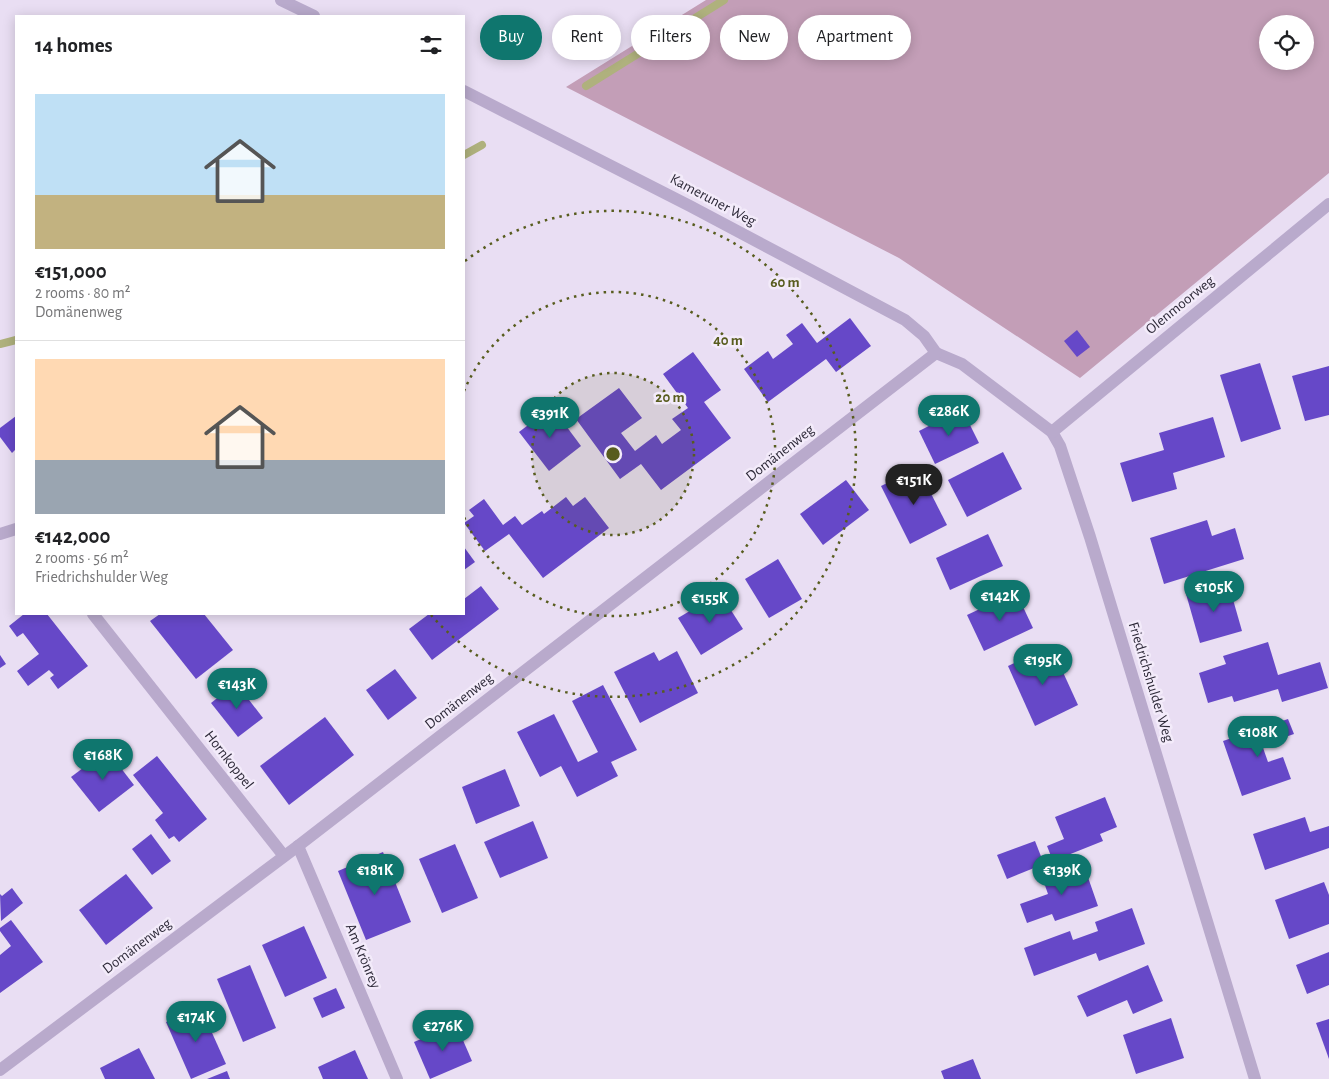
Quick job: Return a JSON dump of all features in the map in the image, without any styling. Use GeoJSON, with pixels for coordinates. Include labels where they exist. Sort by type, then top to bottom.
{"type":"FeatureCollection","features":[{"type":"Feature","properties":{"kind":"street"},"geometry":{"type":"LineString","coordinates":[[282,0],[312,15]]}},
{"type":"Feature","properties":{"kind":"street","name":"Kameruner Weg"},"geometry":{"type":"LineString","coordinates":[[465,92],[690,206],[905,320],[924,336],[936,353]]}},
{"type":"Feature","properties":{"kind":"street","name":"Olenmoorweg"},"geometry":{"type":"LineString","coordinates":[[1052,432],[1329,204]]}},
{"type":"Feature","properties":{"kind":"street","name":"Friedrichshulder Weg"},"geometry":{"type":"LineString","coordinates":[[936,353],[962,364],[1052,432],[1060,446],[1090,537],[1255,1079]]}},
{"type":"Feature","properties":{"kind":"street","name":"Domänenweg"},"geometry":{"type":"LineString","coordinates":[[0,1070],[298,846],[936,353]]}},
{"type":"Feature","properties":{"kind":"street"},"geometry":{"type":"LineString","coordinates":[[0,534],[15,530]]}},
{"type":"Feature","properties":{"kind":"street","name":"Hornkoppel"},"geometry":{"type":"LineString","coordinates":[[94,615],[284,856]]}},
{"type":"Feature","properties":{"kind":"street","name":"Am Krönrey"},"geometry":{"type":"LineString","coordinates":[[298,846],[397,1079]]}},
{"type":"Feature","properties":{"kind":"shaded area"},"geometry":{"type":"Polygon","coordinates":[[[706,0],[1329,0],[1329,173],[1080,378],[899,258],[566,87],[609,60],[621,60],[621,53],[631,47],[631,60],[710,60],[710,15],[682,15],[706,0]]]}},
{"type":"Feature","properties":{"kind":"building"},"geometry":{"type":"Polygon","coordinates":[[[850,318],[871,346],[836,372],[826,359],[768,402],[744,369],[768,351],[773,359],[793,344],[786,335],[802,323],[817,343],[850,318]]]}},
{"type":"Feature","properties":{"kind":"building"},"geometry":{"type":"Polygon","coordinates":[[[1077,330],[1090,347],[1077,357],[1064,341],[1077,330]]]}},
{"type":"Feature","properties":{"kind":"building"},"geometry":{"type":"Polygon","coordinates":[[[693,352],[721,390],[704,402],[731,438],[661,490],[641,464],[620,479],[576,419],[619,388],[642,418],[621,433],[635,451],[656,435],[662,444],[681,430],[672,419],[688,408],[663,374],[693,352]]]}},
{"type":"Feature","properties":{"kind":"building"},"geometry":{"type":"Polygon","coordinates":[[[1260,363],[1281,429],[1241,442],[1220,375],[1260,363]]]}},
{"type":"Feature","properties":{"kind":"building"},"geometry":{"type":"Polygon","coordinates":[[[1329,366],[1329,415],[1305,421],[1292,376],[1329,366]]]}},
{"type":"Feature","properties":{"kind":"building"},"geometry":{"type":"Polygon","coordinates":[[[552,407],[581,446],[549,471],[519,432],[552,407]]]}},
{"type":"Feature","properties":{"kind":"building"},"geometry":{"type":"Polygon","coordinates":[[[962,409],[979,443],[935,464],[919,431],[962,409]]]}},
{"type":"Feature","properties":{"kind":"building"},"geometry":{"type":"Polygon","coordinates":[[[15,417],[15,450],[12,453],[0,437],[0,428],[15,417]]]}},
{"type":"Feature","properties":{"kind":"building"},"geometry":{"type":"Polygon","coordinates":[[[1213,417],[1225,457],[1173,473],[1177,489],[1132,502],[1120,463],[1164,450],[1159,433],[1213,417]]]}},
{"type":"Feature","properties":{"kind":"building"},"geometry":{"type":"Polygon","coordinates":[[[1003,452],[1022,489],[967,517],[948,480],[1003,452]]]}},
{"type":"Feature","properties":{"kind":"building"},"geometry":{"type":"Polygon","coordinates":[[[918,468],[947,525],[910,544],[881,486],[918,468]]]}},
{"type":"Feature","properties":{"kind":"building"},"geometry":{"type":"Polygon","coordinates":[[[846,480],[869,510],[823,545],[800,514],[846,480]]]}},
{"type":"Feature","properties":{"kind":"building"},"geometry":{"type":"Polygon","coordinates":[[[566,497],[573,506],[585,497],[609,528],[543,578],[509,534],[485,551],[465,524],[474,516],[469,510],[484,499],[503,525],[515,516],[522,525],[542,511],[544,514],[566,497]]]}},
{"type":"Feature","properties":{"kind":"building"},"geometry":{"type":"Polygon","coordinates":[[[1207,520],[1212,536],[1235,528],[1244,559],[1164,584],[1150,538],[1207,520]]]}},
{"type":"Feature","properties":{"kind":"building"},"geometry":{"type":"Polygon","coordinates":[[[988,534],[1003,566],[950,590],[936,558],[988,534]]]}},
{"type":"Feature","properties":{"kind":"building"},"geometry":{"type":"Polygon","coordinates":[[[465,548],[475,562],[465,569],[465,548]]]}},
{"type":"Feature","properties":{"kind":"building"},"geometry":{"type":"Polygon","coordinates":[[[778,559],[802,599],[769,618],[745,579],[778,559]]]}},
{"type":"Feature","properties":{"kind":"building"},"geometry":{"type":"Polygon","coordinates":[[[1228,582],[1242,631],[1200,643],[1186,594],[1228,582]]]}},
{"type":"Feature","properties":{"kind":"building"},"geometry":{"type":"Polygon","coordinates":[[[481,586],[499,609],[432,660],[409,629],[428,615],[465,615],[465,598],[481,586]]]}},
{"type":"Feature","properties":{"kind":"building"},"geometry":{"type":"Polygon","coordinates":[[[1016,592],[1033,628],[984,651],[967,615],[1016,592]]]}},
{"type":"Feature","properties":{"kind":"building"},"geometry":{"type":"Polygon","coordinates":[[[720,593],[743,629],[701,655],[678,618],[720,593]]]}},
{"type":"Feature","properties":{"kind":"building"},"geometry":{"type":"Polygon","coordinates":[[[23,615],[48,615],[88,666],[58,689],[50,678],[54,675],[49,670],[28,686],[17,671],[39,654],[23,633],[17,637],[9,626],[23,615]]]}},
{"type":"Feature","properties":{"kind":"building"},"geometry":{"type":"Polygon","coordinates":[[[159,615],[205,615],[233,650],[196,679],[150,621],[159,615]]]}},
{"type":"Feature","properties":{"kind":"building"},"geometry":{"type":"Polygon","coordinates":[[[1268,642],[1278,675],[1320,662],[1328,688],[1282,702],[1278,689],[1234,702],[1232,696],[1208,703],[1199,673],[1226,664],[1223,656],[1268,642]]]}},
{"type":"Feature","properties":{"kind":"building"},"geometry":{"type":"Polygon","coordinates":[[[1051,646],[1078,705],[1035,726],[1008,666],[1051,646]]]}},
{"type":"Feature","properties":{"kind":"building"},"geometry":{"type":"Polygon","coordinates":[[[677,651],[698,693],[640,723],[614,672],[654,652],[659,661],[677,651]]]}},
{"type":"Feature","properties":{"kind":"building"},"geometry":{"type":"Polygon","coordinates":[[[0,655],[6,664],[0,668],[0,655]]]}},
{"type":"Feature","properties":{"kind":"building"},"geometry":{"type":"Polygon","coordinates":[[[395,669],[417,698],[388,720],[366,690],[395,669]]]}},
{"type":"Feature","properties":{"kind":"building"},"geometry":{"type":"Polygon","coordinates":[[[236,683],[263,718],[238,737],[211,703],[236,683]]]}},
{"type":"Feature","properties":{"kind":"building"},"geometry":{"type":"Polygon","coordinates":[[[603,685],[637,750],[611,762],[618,776],[577,797],[561,766],[540,777],[517,732],[554,714],[578,762],[598,752],[572,701],[603,685]]]}},
{"type":"Feature","properties":{"kind":"building"},"geometry":{"type":"Polygon","coordinates":[[[325,717],[354,755],[289,805],[260,766],[325,717]]]}},
{"type":"Feature","properties":{"kind":"building"},"geometry":{"type":"Polygon","coordinates":[[[1288,719],[1294,734],[1262,745],[1268,762],[1283,757],[1291,779],[1242,796],[1223,741],[1288,719]]]}},
{"type":"Feature","properties":{"kind":"building"},"geometry":{"type":"Polygon","coordinates":[[[107,750],[134,785],[99,812],[71,777],[107,750]]]}},
{"type":"Feature","properties":{"kind":"building"},"geometry":{"type":"Polygon","coordinates":[[[157,756],[207,819],[179,842],[174,836],[169,839],[155,820],[163,813],[133,775],[157,756]]]}},
{"type":"Feature","properties":{"kind":"building"},"geometry":{"type":"Polygon","coordinates":[[[505,769],[520,806],[476,824],[462,787],[505,769]]]}},
{"type":"Feature","properties":{"kind":"building"},"geometry":{"type":"Polygon","coordinates":[[[1105,797],[1117,827],[1100,834],[1103,841],[1053,861],[1047,846],[1064,839],[1055,817],[1105,797]]]}},
{"type":"Feature","properties":{"kind":"building"},"geometry":{"type":"Polygon","coordinates":[[[1305,817],[1310,832],[1329,826],[1329,848],[1265,870],[1253,834],[1305,817]]]}},
{"type":"Feature","properties":{"kind":"building"},"geometry":{"type":"Polygon","coordinates":[[[533,821],[548,858],[500,878],[484,842],[533,821]]]}},
{"type":"Feature","properties":{"kind":"building"},"geometry":{"type":"Polygon","coordinates":[[[151,834],[171,861],[152,875],[132,849],[151,834]]]}},
{"type":"Feature","properties":{"kind":"building"},"geometry":{"type":"Polygon","coordinates":[[[1035,841],[1044,864],[1007,879],[997,855],[1035,841]]]}},
{"type":"Feature","properties":{"kind":"building"},"geometry":{"type":"Polygon","coordinates":[[[455,844],[478,898],[442,913],[419,859],[455,844]]]}},
{"type":"Feature","properties":{"kind":"building"},"geometry":{"type":"Polygon","coordinates":[[[383,852],[411,922],[366,940],[338,871],[383,852]]]}},
{"type":"Feature","properties":{"kind":"building"},"geometry":{"type":"Polygon","coordinates":[[[1083,863],[1098,906],[1055,921],[1052,914],[1027,923],[1020,904],[1048,894],[1042,877],[1083,863]]]}},
{"type":"Feature","properties":{"kind":"building"},"geometry":{"type":"Polygon","coordinates":[[[126,874],[153,908],[106,945],[79,910],[126,874]]]}},
{"type":"Feature","properties":{"kind":"building"},"geometry":{"type":"Polygon","coordinates":[[[1324,882],[1329,895],[1329,924],[1289,939],[1275,900],[1324,882]]]}},
{"type":"Feature","properties":{"kind":"building"},"geometry":{"type":"Polygon","coordinates":[[[12,888],[23,903],[1,921],[0,894],[2,896],[12,888]]]}},
{"type":"Feature","properties":{"kind":"building"},"geometry":{"type":"Polygon","coordinates":[[[1132,908],[1145,944],[1099,961],[1096,953],[1034,976],[1024,948],[1070,931],[1073,940],[1098,931],[1095,922],[1132,908]]]}},
{"type":"Feature","properties":{"kind":"building"},"geometry":{"type":"Polygon","coordinates":[[[11,920],[43,962],[0,993],[0,955],[11,946],[0,931],[0,928],[11,920]]]}},
{"type":"Feature","properties":{"kind":"building"},"geometry":{"type":"Polygon","coordinates":[[[304,926],[327,978],[285,997],[262,945],[304,926]]]}},
{"type":"Feature","properties":{"kind":"building"},"geometry":{"type":"Polygon","coordinates":[[[1329,952],[1329,985],[1307,994],[1296,965],[1329,952]]]}},
{"type":"Feature","properties":{"kind":"building"},"geometry":{"type":"Polygon","coordinates":[[[250,965],[276,1028],[243,1042],[217,979],[250,965]]]}},
{"type":"Feature","properties":{"kind":"building"},"geometry":{"type":"Polygon","coordinates":[[[1148,965],[1163,1001],[1133,1014],[1127,1000],[1087,1017],[1077,996],[1148,965]]]}},
{"type":"Feature","properties":{"kind":"building"},"geometry":{"type":"Polygon","coordinates":[[[336,988],[345,1008],[322,1018],[313,998],[336,988]]]}},
{"type":"Feature","properties":{"kind":"building"},"geometry":{"type":"Polygon","coordinates":[[[200,1006],[226,1064],[191,1079],[166,1022],[200,1006]]]}},
{"type":"Feature","properties":{"kind":"building"},"geometry":{"type":"Polygon","coordinates":[[[1171,1018],[1184,1058],[1136,1074],[1123,1035],[1171,1018]]]}},
{"type":"Feature","properties":{"kind":"building"},"geometry":{"type":"Polygon","coordinates":[[[1329,1019],[1329,1059],[1316,1023],[1329,1019]]]}},
{"type":"Feature","properties":{"kind":"building"},"geometry":{"type":"Polygon","coordinates":[[[456,1024],[472,1061],[430,1079],[414,1042],[456,1024]]]}},
{"type":"Feature","properties":{"kind":"building"},"geometry":{"type":"Polygon","coordinates":[[[139,1048],[155,1079],[105,1079],[100,1068],[139,1048]]]}},
{"type":"Feature","properties":{"kind":"building"},"geometry":{"type":"Polygon","coordinates":[[[355,1050],[368,1079],[323,1079],[318,1067],[355,1050]]]}},
{"type":"Feature","properties":{"kind":"building"},"geometry":{"type":"Polygon","coordinates":[[[973,1059],[981,1079],[944,1079],[941,1071],[973,1059]]]}},
{"type":"Feature","properties":{"kind":"building"},"geometry":{"type":"Polygon","coordinates":[[[227,1071],[230,1079],[207,1079],[227,1071]]]}},
{"type":"Feature","properties":{"kind":"waterway"},"geometry":{"type":"LineString","coordinates":[[586,86],[724,0]]}},
{"type":"Feature","properties":{"kind":"waterway"},"geometry":{"type":"LineString","coordinates":[[465,154],[482,145]]}},
{"type":"Feature","properties":{"kind":"waterway"},"geometry":{"type":"LineString","coordinates":[[0,344],[15,340]]}}]}
